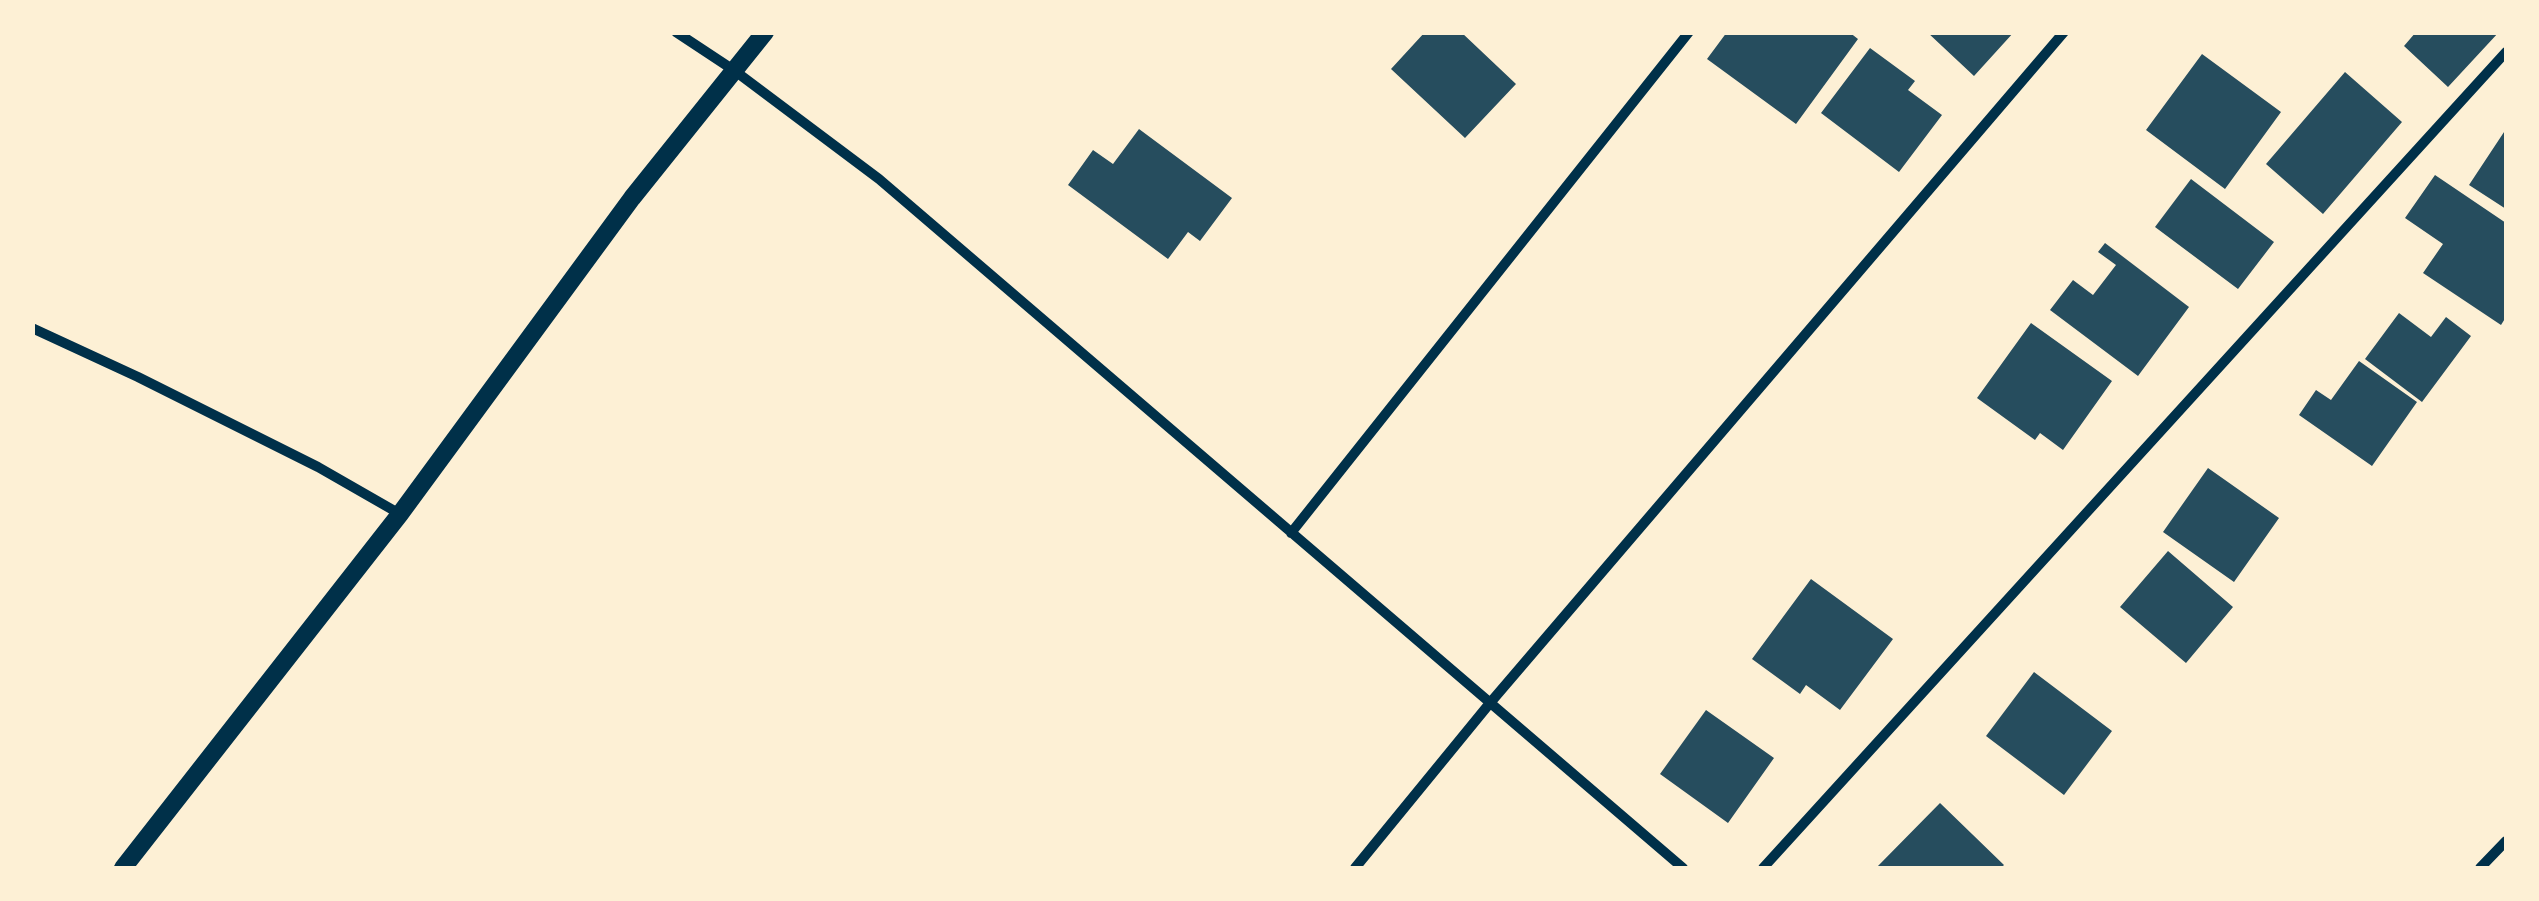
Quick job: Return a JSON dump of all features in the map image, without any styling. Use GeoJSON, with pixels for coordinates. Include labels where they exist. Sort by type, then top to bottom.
{"type":"FeatureCollection","features":[{"type":"Feature","properties":{"kind":"street"},"geometry":{"type":"LineString","coordinates":[[676,32],[879,179],[1683,868]]}},
{"type":"Feature","properties":{"kind":"street"},"geometry":{"type":"LineString","coordinates":[[123,868],[400,514],[632,198],[765,32]]}},
{"type":"Feature","properties":{"kind":"street"},"geometry":{"type":"LineString","coordinates":[[1291,533],[1689,32]]}},
{"type":"Feature","properties":{"kind":"street"},"geometry":{"type":"LineString","coordinates":[[1354,868],[1490,703],[2064,32]]}},
{"type":"Feature","properties":{"kind":"street"},"geometry":{"type":"LineString","coordinates":[[1762,868],[2506,52]]}},
{"type":"Feature","properties":{"kind":"street"},"geometry":{"type":"LineString","coordinates":[[32,328],[318,466],[400,514]]}},
{"type":"Feature","properties":{"kind":"street"},"geometry":{"type":"LineString","coordinates":[[2480,868],[2506,841]]}},
{"type":"Feature","properties":{"kind":"building"},"geometry":{"type":"Polygon","coordinates":[[[1425,32],[1461,32],[1516,84],[1465,138],[1391,69],[1425,32]]]}},
{"type":"Feature","properties":{"kind":"building"},"geometry":{"type":"Polygon","coordinates":[[[1727,32],[1849,32],[1858,39],[1796,124],[1707,59],[1727,32]]]}},
{"type":"Feature","properties":{"kind":"building"},"geometry":{"type":"Polygon","coordinates":[[[1927,32],[2014,32],[1974,76],[1927,32]]]}},
{"type":"Feature","properties":{"kind":"building"},"geometry":{"type":"Polygon","coordinates":[[[2416,32],[2499,32],[2448,87],[2404,46],[2416,32]]]}},
{"type":"Feature","properties":{"kind":"building"},"geometry":{"type":"Polygon","coordinates":[[[1870,48],[1915,81],[1908,90],[1942,115],[1899,172],[1821,113],[1870,48]]]}},
{"type":"Feature","properties":{"kind":"building"},"geometry":{"type":"Polygon","coordinates":[[[2202,54],[2281,112],[2225,189],[2146,130],[2202,54]]]}},
{"type":"Feature","properties":{"kind":"building"},"geometry":{"type":"Polygon","coordinates":[[[2345,72],[2402,122],[2323,214],[2266,164],[2345,72]]]}},
{"type":"Feature","properties":{"kind":"building"},"geometry":{"type":"Polygon","coordinates":[[[1139,129],[1232,198],[1200,241],[1188,232],[1168,259],[1068,185],[1093,150],[1113,164],[1139,129]]]}},
{"type":"Feature","properties":{"kind":"building"},"geometry":{"type":"Polygon","coordinates":[[[2506,129],[2506,209],[2469,185],[2506,129]]]}},
{"type":"Feature","properties":{"kind":"building"},"geometry":{"type":"Polygon","coordinates":[[[2435,175],[2506,223],[2506,317],[2501,325],[2423,273],[2443,244],[2405,218],[2435,175]]]}},
{"type":"Feature","properties":{"kind":"building"},"geometry":{"type":"Polygon","coordinates":[[[2191,179],[2274,242],[2238,289],[2155,227],[2191,179]]]}},
{"type":"Feature","properties":{"kind":"building"},"geometry":{"type":"Polygon","coordinates":[[[2105,243],[2189,307],[2138,376],[2050,310],[2073,280],[2093,295],[2116,265],[2098,252],[2105,243]]]}},
{"type":"Feature","properties":{"kind":"building"},"geometry":{"type":"Polygon","coordinates":[[[2399,313],[2431,337],[2446,317],[2471,336],[2422,402],[2365,359],[2399,313]]]}},
{"type":"Feature","properties":{"kind":"building"},"geometry":{"type":"Polygon","coordinates":[[[2031,323],[2112,381],[2063,450],[2040,433],[2035,440],[1977,398],[2031,323]]]}},
{"type":"Feature","properties":{"kind":"building"},"geometry":{"type":"Polygon","coordinates":[[[2359,361],[2417,402],[2372,466],[2299,415],[2316,390],[2331,400],[2359,361]]]}},
{"type":"Feature","properties":{"kind":"building"},"geometry":{"type":"Polygon","coordinates":[[[2208,468],[2279,518],[2234,582],[2163,532],[2208,468]]]}},
{"type":"Feature","properties":{"kind":"building"},"geometry":{"type":"Polygon","coordinates":[[[2168,551],[2233,607],[2186,663],[2120,607],[2168,551]]]}},
{"type":"Feature","properties":{"kind":"building"},"geometry":{"type":"Polygon","coordinates":[[[1811,579],[1893,639],[1840,710],[1806,685],[1800,694],[1752,659],[1811,579]]]}},
{"type":"Feature","properties":{"kind":"building"},"geometry":{"type":"Polygon","coordinates":[[[2034,672],[2112,731],[2064,795],[1986,736],[2034,672]]]}},
{"type":"Feature","properties":{"kind":"building"},"geometry":{"type":"Polygon","coordinates":[[[1706,710],[1774,758],[1728,823],[1660,774],[1706,710]]]}},
{"type":"Feature","properties":{"kind":"building"},"geometry":{"type":"Polygon","coordinates":[[[1940,803],[2004,865],[1876,868],[1940,803]]]}}]}
